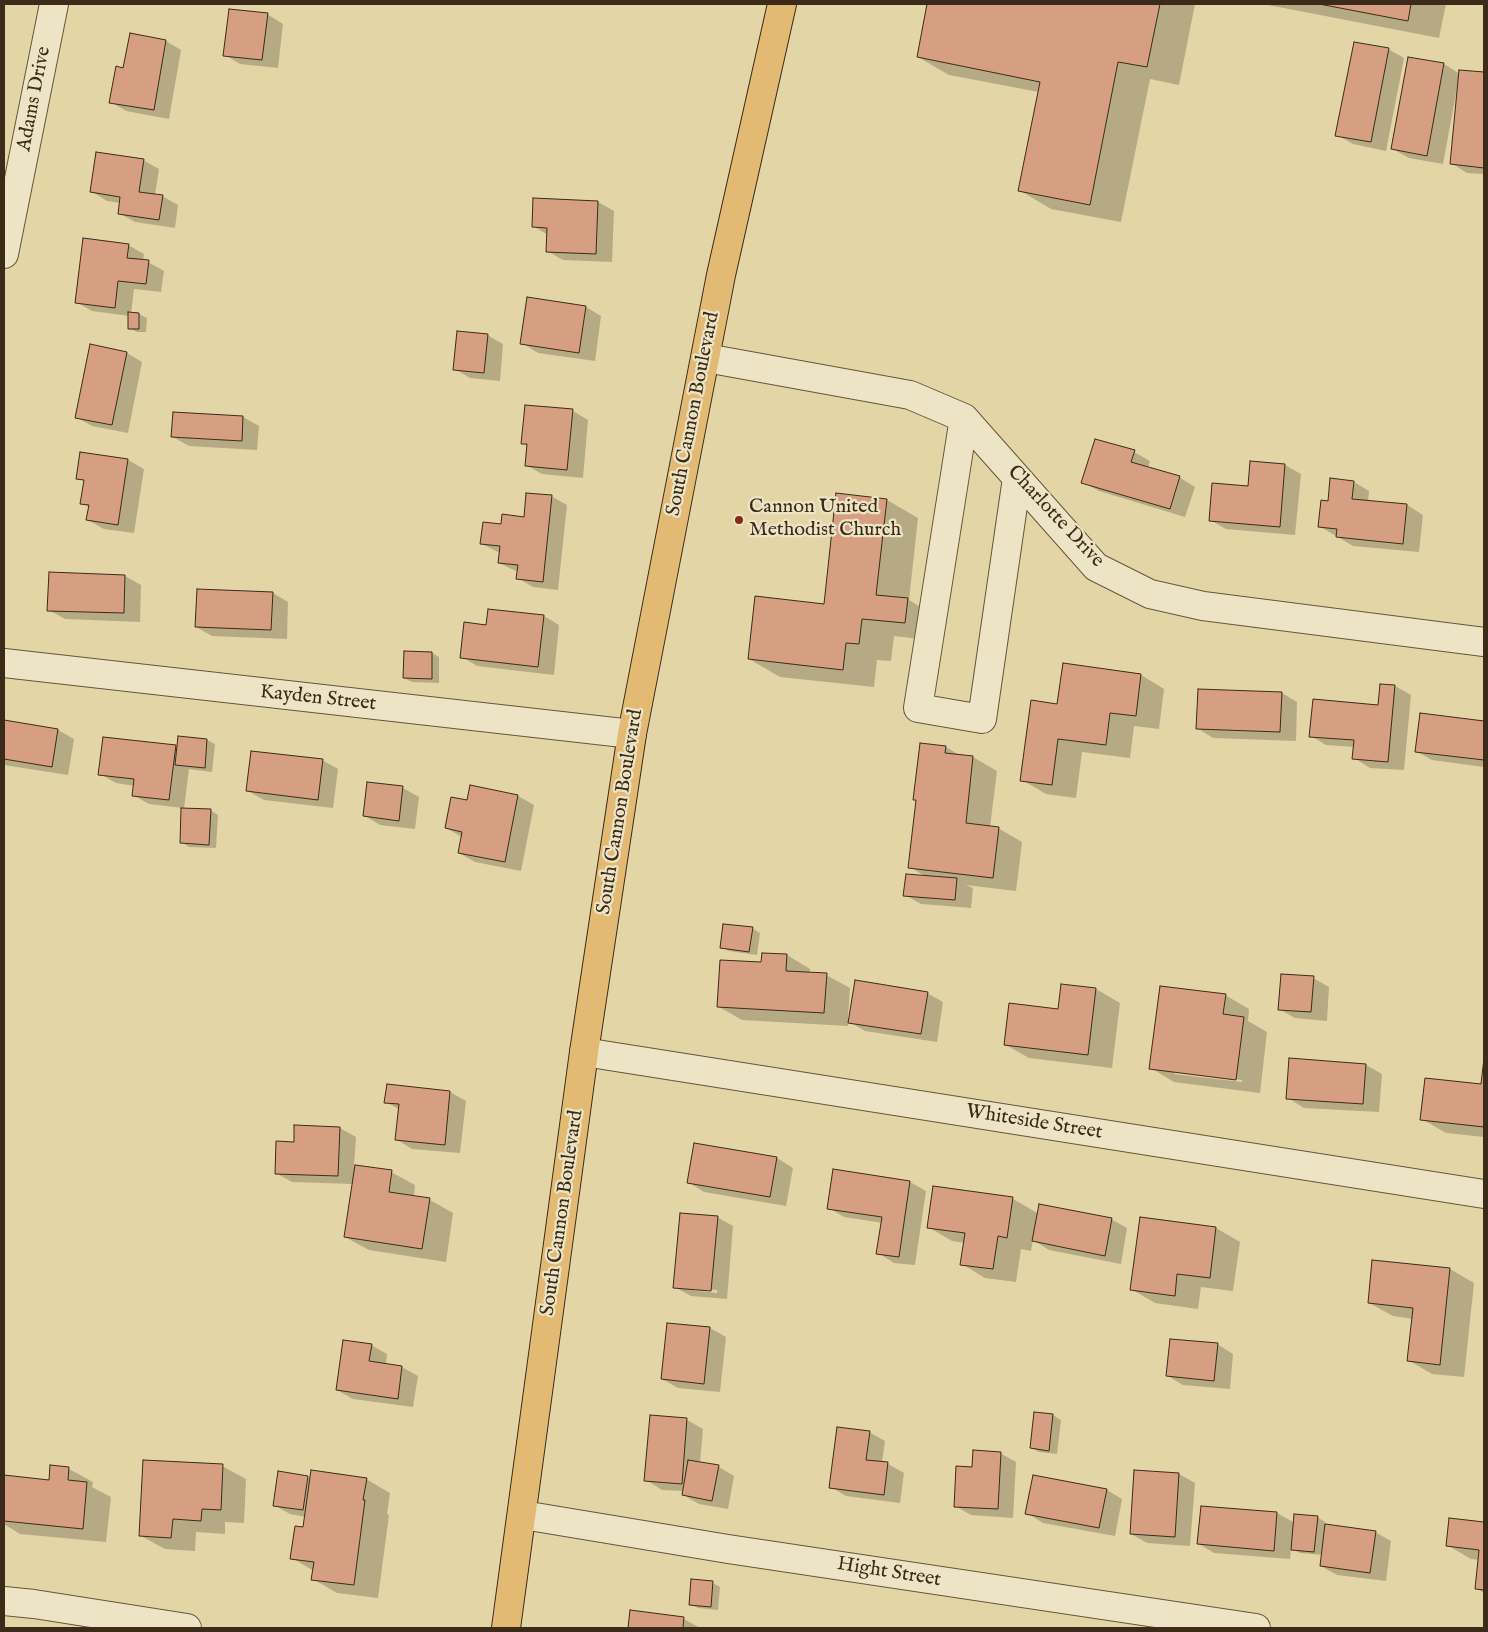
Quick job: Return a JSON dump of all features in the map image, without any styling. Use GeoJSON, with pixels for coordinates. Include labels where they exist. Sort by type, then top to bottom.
{"type":"FeatureCollection","features":[{"type":"Feature","properties":{"kind":"highway","name":"South Cannon Boulevard"},"geometry":{"type":"LineString","coordinates":[[506,1628],[523,1515],[584,1052],[632,734],[721,275],[782,4]]}},
{"type":"Feature","properties":{"kind":"street","name":"Adams Drive"},"geometry":{"type":"LineString","coordinates":[[4,254],[54,4]]}},
{"type":"Feature","properties":{"kind":"street","name":"Charlotte Drive"},"geometry":{"type":"LineString","coordinates":[[706,358],[910,395],[964,418],[1096,567],[1150,594],[1203,606],[1484,642]]}},
{"type":"Feature","properties":{"kind":"street"},"geometry":{"type":"LineString","coordinates":[[964,418],[918,708],[982,718],[1017,478]]}},
{"type":"Feature","properties":{"kind":"street","name":"Kayden Street"},"geometry":{"type":"LineString","coordinates":[[4,663],[632,734]]}},
{"type":"Feature","properties":{"kind":"street","name":"Whiteside Street"},"geometry":{"type":"LineString","coordinates":[[584,1052],[1484,1194]]}},
{"type":"Feature","properties":{"kind":"street","name":"Hight Street"},"geometry":{"type":"LineString","coordinates":[[523,1515],[728,1549],[1256,1628]]}},
{"type":"Feature","properties":{"kind":"street"},"geometry":{"type":"LineString","coordinates":[[4,1601],[187,1628]]}},
{"type":"Feature","properties":{"kind":"building"},"geometry":{"type":"Polygon","coordinates":[[[927,4],[1160,4],[1147,67],[1118,62],[1090,205],[1018,191],[1040,82],[917,57],[927,4]]]}},
{"type":"Feature","properties":{"kind":"building"},"geometry":{"type":"Polygon","coordinates":[[[1319,4],[1411,4],[1408,21],[1319,4]]]}},
{"type":"Feature","properties":{"kind":"building"},"geometry":{"type":"Polygon","coordinates":[[[229,9],[268,13],[262,60],[223,56],[229,9]]]}},
{"type":"Feature","properties":{"kind":"building"},"geometry":{"type":"Polygon","coordinates":[[[130,33],[166,40],[154,110],[109,103],[116,66],[123,68],[130,33]]]}},
{"type":"Feature","properties":{"kind":"building"},"geometry":{"type":"Polygon","coordinates":[[[1354,42],[1389,48],[1371,142],[1335,136],[1354,42]]]}},
{"type":"Feature","properties":{"kind":"building"},"geometry":{"type":"Polygon","coordinates":[[[1408,57],[1444,63],[1427,156],[1391,149],[1408,57]]]}},
{"type":"Feature","properties":{"kind":"building"},"geometry":{"type":"Polygon","coordinates":[[[1459,70],[1484,72],[1484,168],[1450,164],[1459,70]]]}},
{"type":"Feature","properties":{"kind":"building"},"geometry":{"type":"Polygon","coordinates":[[[96,152],[144,159],[139,192],[163,195],[159,220],[118,214],[120,197],[90,192],[96,152]]]}},
{"type":"Feature","properties":{"kind":"building"},"geometry":{"type":"Polygon","coordinates":[[[533,198],[598,201],[596,254],[546,252],[547,228],[532,227],[533,198]]]}},
{"type":"Feature","properties":{"kind":"building"},"geometry":{"type":"Polygon","coordinates":[[[83,238],[129,244],[127,258],[149,260],[146,284],[118,281],[115,308],[75,303],[83,238]]]}},
{"type":"Feature","properties":{"kind":"building"},"geometry":{"type":"Polygon","coordinates":[[[527,297],[586,306],[579,353],[520,344],[527,297]]]}},
{"type":"Feature","properties":{"kind":"building"},"geometry":{"type":"Polygon","coordinates":[[[128,312],[139,313],[139,329],[128,329],[128,312]]]}},
{"type":"Feature","properties":{"kind":"building"},"geometry":{"type":"Polygon","coordinates":[[[457,331],[488,334],[484,373],[453,370],[457,331]]]}},
{"type":"Feature","properties":{"kind":"building"},"geometry":{"type":"Polygon","coordinates":[[[90,344],[127,352],[112,425],[75,418],[90,344]]]}},
{"type":"Feature","properties":{"kind":"building"},"geometry":{"type":"Polygon","coordinates":[[[525,405],[573,409],[567,470],[525,466],[527,444],[521,444],[525,405]]]}},
{"type":"Feature","properties":{"kind":"building"},"geometry":{"type":"Polygon","coordinates":[[[173,412],[243,416],[242,441],[171,437],[173,412]]]}},
{"type":"Feature","properties":{"kind":"building"},"geometry":{"type":"Polygon","coordinates":[[[1095,439],[1135,450],[1131,462],[1180,476],[1170,509],[1081,483],[1095,439]]]}},
{"type":"Feature","properties":{"kind":"building"},"geometry":{"type":"Polygon","coordinates":[[[80,452],[128,459],[118,525],[86,520],[89,505],[80,504],[84,480],[76,479],[80,452]]]}},
{"type":"Feature","properties":{"kind":"building"},"geometry":{"type":"Polygon","coordinates":[[[1250,461],[1285,464],[1280,527],[1209,521],[1212,483],[1248,486],[1250,461]]]}},
{"type":"Feature","properties":{"kind":"building"},"geometry":{"type":"Polygon","coordinates":[[[1330,478],[1354,481],[1352,499],[1407,504],[1403,544],[1336,537],[1337,529],[1318,527],[1321,500],[1328,501],[1330,478]]]}},
{"type":"Feature","properties":{"kind":"building"},"geometry":{"type":"Polygon","coordinates":[[[526,493],[552,495],[543,582],[516,579],[518,565],[498,563],[500,546],[480,544],[483,522],[501,524],[502,514],[524,517],[526,493]]]}},
{"type":"Feature","properties":{"kind":"building"},"geometry":{"type":"Polygon","coordinates":[[[836,493],[887,499],[876,595],[908,598],[905,623],[862,619],[859,644],[846,643],[843,670],[748,659],[755,596],[824,604],[836,493]]]}},
{"type":"Feature","properties":{"kind":"building"},"geometry":{"type":"Polygon","coordinates":[[[49,572],[125,575],[124,613],[47,611],[49,572]]]}},
{"type":"Feature","properties":{"kind":"building"},"geometry":{"type":"Polygon","coordinates":[[[197,589],[273,592],[271,630],[195,627],[197,589]]]}},
{"type":"Feature","properties":{"kind":"building"},"geometry":{"type":"Polygon","coordinates":[[[488,609],[544,615],[538,667],[460,658],[464,622],[486,625],[488,609]]]}},
{"type":"Feature","properties":{"kind":"building"},"geometry":{"type":"Polygon","coordinates":[[[404,651],[432,652],[432,679],[403,678],[404,651]]]}},
{"type":"Feature","properties":{"kind":"building"},"geometry":{"type":"Polygon","coordinates":[[[1063,663],[1141,674],[1136,716],[1110,713],[1106,745],[1058,739],[1052,785],[1020,781],[1031,700],[1057,704],[1063,663]]]}},
{"type":"Feature","properties":{"kind":"building"},"geometry":{"type":"Polygon","coordinates":[[[1380,684],[1395,685],[1388,762],[1352,759],[1354,740],[1309,737],[1313,699],[1378,705],[1380,684]]]}},
{"type":"Feature","properties":{"kind":"building"},"geometry":{"type":"Polygon","coordinates":[[[1198,689],[1282,692],[1280,732],[1196,729],[1198,689]]]}},
{"type":"Feature","properties":{"kind":"building"},"geometry":{"type":"Polygon","coordinates":[[[1420,713],[1484,721],[1484,760],[1415,752],[1420,713]]]}},
{"type":"Feature","properties":{"kind":"building"},"geometry":{"type":"Polygon","coordinates":[[[4,720],[58,729],[52,767],[4,759],[4,720]]]}},
{"type":"Feature","properties":{"kind":"building"},"geometry":{"type":"Polygon","coordinates":[[[178,736],[207,739],[205,768],[175,765],[178,736]]]}},
{"type":"Feature","properties":{"kind":"building"},"geometry":{"type":"Polygon","coordinates":[[[103,737],[176,745],[169,800],[132,796],[134,779],[98,775],[103,737]]]}},
{"type":"Feature","properties":{"kind":"building"},"geometry":{"type":"Polygon","coordinates":[[[920,743],[946,746],[945,753],[973,756],[966,823],[999,827],[993,878],[908,868],[916,800],[913,800],[920,743]]]}},
{"type":"Feature","properties":{"kind":"building"},"geometry":{"type":"Polygon","coordinates":[[[251,751],[323,759],[318,800],[246,791],[251,751]]]}},
{"type":"Feature","properties":{"kind":"building"},"geometry":{"type":"Polygon","coordinates":[[[367,782],[403,786],[399,821],[363,816],[367,782]]]}},
{"type":"Feature","properties":{"kind":"building"},"geometry":{"type":"Polygon","coordinates":[[[470,785],[518,795],[505,862],[458,853],[462,832],[445,828],[451,797],[467,800],[470,785]]]}},
{"type":"Feature","properties":{"kind":"building"},"geometry":{"type":"Polygon","coordinates":[[[181,808],[211,809],[209,845],[180,843],[181,808]]]}},
{"type":"Feature","properties":{"kind":"building"},"geometry":{"type":"Polygon","coordinates":[[[906,874],[957,878],[955,900],[903,896],[906,874]]]}},
{"type":"Feature","properties":{"kind":"building"},"geometry":{"type":"Polygon","coordinates":[[[723,924],[753,927],[749,952],[720,948],[723,924]]]}},
{"type":"Feature","properties":{"kind":"building"},"geometry":{"type":"Polygon","coordinates":[[[762,953],[787,954],[786,971],[827,973],[824,1013],[717,1007],[720,960],[761,962],[762,953]]]}},
{"type":"Feature","properties":{"kind":"building"},"geometry":{"type":"Polygon","coordinates":[[[1281,974],[1314,976],[1311,1012],[1278,1010],[1281,974]]]}},
{"type":"Feature","properties":{"kind":"building"},"geometry":{"type":"Polygon","coordinates":[[[855,980],[928,992],[921,1034],[848,1023],[855,980]]]}},
{"type":"Feature","properties":{"kind":"building"},"geometry":{"type":"Polygon","coordinates":[[[1061,984],[1096,988],[1088,1055],[1004,1045],[1009,1003],[1058,1009],[1061,984]]]}},
{"type":"Feature","properties":{"kind":"building"},"geometry":{"type":"Polygon","coordinates":[[[1160,986],[1226,994],[1223,1014],[1244,1017],[1236,1080],[1149,1069],[1160,986]]]}},
{"type":"Feature","properties":{"kind":"building"},"geometry":{"type":"Polygon","coordinates":[[[1289,1058],[1366,1064],[1363,1104],[1286,1099],[1289,1058]]]}},
{"type":"Feature","properties":{"kind":"building"},"geometry":{"type":"Polygon","coordinates":[[[1484,1058],[1484,1127],[1420,1120],[1425,1078],[1481,1084],[1484,1058]]]}},
{"type":"Feature","properties":{"kind":"building"},"geometry":{"type":"Polygon","coordinates":[[[387,1084],[450,1091],[445,1145],[395,1140],[399,1104],[384,1103],[387,1084]]]}},
{"type":"Feature","properties":{"kind":"building"},"geometry":{"type":"Polygon","coordinates":[[[294,1125],[340,1127],[338,1176],[275,1174],[276,1141],[294,1142],[294,1125]]]}},
{"type":"Feature","properties":{"kind":"building"},"geometry":{"type":"Polygon","coordinates":[[[694,1143],[777,1157],[770,1197],[687,1183],[694,1143]]]}},
{"type":"Feature","properties":{"kind":"building"},"geometry":{"type":"Polygon","coordinates":[[[355,1165],[392,1170],[389,1192],[430,1198],[422,1249],[344,1237],[355,1165]]]}},
{"type":"Feature","properties":{"kind":"building"},"geometry":{"type":"Polygon","coordinates":[[[833,1169],[910,1181],[899,1257],[876,1254],[882,1217],[827,1209],[833,1169]]]}},
{"type":"Feature","properties":{"kind":"building"},"geometry":{"type":"Polygon","coordinates":[[[933,1186],[1013,1197],[1007,1238],[998,1236],[993,1269],[960,1265],[965,1233],[927,1228],[933,1186]]]}},
{"type":"Feature","properties":{"kind":"building"},"geometry":{"type":"Polygon","coordinates":[[[1039,1204],[1112,1218],[1105,1256],[1032,1241],[1039,1204]]]}},
{"type":"Feature","properties":{"kind":"building"},"geometry":{"type":"Polygon","coordinates":[[[680,1213],[718,1216],[711,1291],[673,1288],[680,1213]]]}},
{"type":"Feature","properties":{"kind":"building"},"geometry":{"type":"Polygon","coordinates":[[[1140,1217],[1216,1227],[1210,1278],[1177,1274],[1175,1296],[1130,1290],[1140,1217]]]}},
{"type":"Feature","properties":{"kind":"building"},"geometry":{"type":"Polygon","coordinates":[[[1372,1260],[1450,1268],[1440,1365],[1407,1361],[1413,1308],[1368,1303],[1372,1260]]]}},
{"type":"Feature","properties":{"kind":"building"},"geometry":{"type":"Polygon","coordinates":[[[667,1323],[710,1327],[704,1384],[661,1379],[667,1323]]]}},
{"type":"Feature","properties":{"kind":"building"},"geometry":{"type":"Polygon","coordinates":[[[1170,1339],[1218,1343],[1214,1381],[1166,1376],[1170,1339]]]}},
{"type":"Feature","properties":{"kind":"building"},"geometry":{"type":"Polygon","coordinates":[[[343,1340],[372,1344],[369,1361],[402,1366],[398,1399],[336,1390],[343,1340]]]}},
{"type":"Feature","properties":{"kind":"building"},"geometry":{"type":"Polygon","coordinates":[[[1034,1412],[1053,1414],[1049,1451],[1030,1448],[1034,1412]]]}},
{"type":"Feature","properties":{"kind":"building"},"geometry":{"type":"Polygon","coordinates":[[[650,1415],[687,1418],[682,1484],[644,1481],[650,1415]]]}},
{"type":"Feature","properties":{"kind":"building"},"geometry":{"type":"Polygon","coordinates":[[[837,1427],[870,1431],[866,1460],[888,1462],[884,1495],[829,1488],[837,1427]]]}},
{"type":"Feature","properties":{"kind":"building"},"geometry":{"type":"Polygon","coordinates":[[[973,1450],[1001,1452],[998,1509],[954,1507],[956,1466],[972,1467],[973,1450]]]}},
{"type":"Feature","properties":{"kind":"building"},"geometry":{"type":"Polygon","coordinates":[[[143,1460],[223,1464],[221,1510],[202,1509],[201,1521],[173,1519],[171,1538],[139,1536],[143,1460]]]}},
{"type":"Feature","properties":{"kind":"building"},"geometry":{"type":"Polygon","coordinates":[[[688,1460],[719,1465],[712,1501],[682,1495],[688,1460]]]}},
{"type":"Feature","properties":{"kind":"building"},"geometry":{"type":"Polygon","coordinates":[[[50,1465],[69,1467],[68,1480],[87,1482],[83,1529],[4,1521],[4,1475],[49,1480],[50,1465]]]}},
{"type":"Feature","properties":{"kind":"building"},"geometry":{"type":"Polygon","coordinates":[[[311,1470],[367,1478],[354,1585],[311,1580],[314,1562],[290,1559],[295,1526],[303,1527],[311,1470]]]}},
{"type":"Feature","properties":{"kind":"building"},"geometry":{"type":"Polygon","coordinates":[[[1134,1470],[1179,1473],[1175,1537],[1130,1534],[1134,1470]]]}},
{"type":"Feature","properties":{"kind":"building"},"geometry":{"type":"Polygon","coordinates":[[[278,1471],[308,1476],[303,1510],[273,1506],[278,1471]]]}},
{"type":"Feature","properties":{"kind":"building"},"geometry":{"type":"Polygon","coordinates":[[[1033,1475],[1107,1489],[1099,1528],[1025,1514],[1033,1475]]]}},
{"type":"Feature","properties":{"kind":"building"},"geometry":{"type":"Polygon","coordinates":[[[1201,1506],[1277,1512],[1274,1551],[1197,1544],[1201,1506]]]}},
{"type":"Feature","properties":{"kind":"building"},"geometry":{"type":"Polygon","coordinates":[[[1294,1514],[1318,1516],[1314,1552],[1291,1550],[1294,1514]]]}},
{"type":"Feature","properties":{"kind":"building"},"geometry":{"type":"Polygon","coordinates":[[[1449,1518],[1484,1522],[1484,1590],[1475,1589],[1479,1550],[1446,1546],[1449,1518]]]}},
{"type":"Feature","properties":{"kind":"building"},"geometry":{"type":"Polygon","coordinates":[[[1325,1524],[1376,1531],[1370,1573],[1320,1566],[1325,1524]]]}},
{"type":"Feature","properties":{"kind":"building"},"geometry":{"type":"Polygon","coordinates":[[[691,1579],[713,1581],[711,1607],[689,1605],[691,1579]]]}},
{"type":"Feature","properties":{"kind":"building"},"geometry":{"type":"Polygon","coordinates":[[[630,1610],[684,1617],[683,1628],[628,1628],[630,1610]]]}},
{"type":"Feature","properties":{"kind":"place","name":"Cannon United Methodist Church"},"geometry":{"type":"Point","coordinates":[739,520]}}]}
